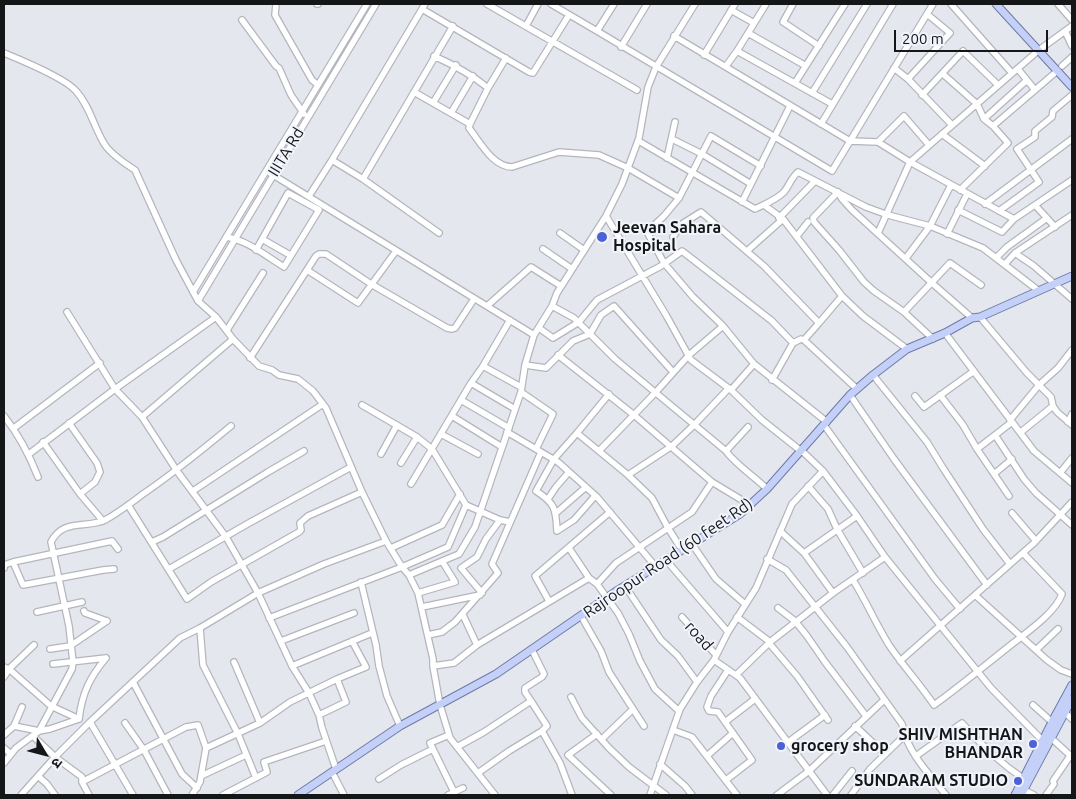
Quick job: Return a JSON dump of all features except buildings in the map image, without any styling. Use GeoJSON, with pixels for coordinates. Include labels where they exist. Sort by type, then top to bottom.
{"type":"FeatureCollection","features":[{"type":"Feature","properties":{"kind":"main road"},"geometry":{"type":"LineString","coordinates":[[996,4],[1042,49],[1072,87]]}},
{"type":"Feature","properties":{"kind":"main road"},"geometry":{"type":"LineString","coordinates":[[1002,4],[1072,83]]}},
{"type":"Feature","properties":{"kind":"main road","name":"Rajroopur Road (60 feet Rd)"},"geometry":{"type":"LineString","coordinates":[[298,795],[400,726],[496,674],[607,598],[740,514],[767,489],[850,395],[907,349],[945,334],[976,318],[1072,276]]}},
{"type":"Feature","properties":{"kind":"main road"},"geometry":{"type":"LineString","coordinates":[[1022,793],[1048,736],[1052,722],[1072,685]]}},
{"type":"Feature","properties":{"kind":"main road"},"geometry":{"type":"LineString","coordinates":[[1015,795],[1043,741],[1065,713],[1072,699]]}},
{"type":"Feature","properties":{"kind":"street"},"geometry":{"type":"LineString","coordinates":[[276,4],[275,15],[312,80],[318,85]]}},
{"type":"Feature","properties":{"kind":"street","name":"IIITA Rd"},"geometry":{"type":"LineString","coordinates":[[193,292],[367,4]]}},
{"type":"Feature","properties":{"kind":"street","name":"IIITA Rd"},"geometry":{"type":"LineString","coordinates":[[198,300],[272,174],[376,4]]}},
{"type":"Feature","properties":{"kind":"street"},"geometry":{"type":"LineString","coordinates":[[487,4],[637,90]]}},
{"type":"Feature","properties":{"kind":"street"},"geometry":{"type":"LineString","coordinates":[[526,26],[538,4]]}},
{"type":"Feature","properties":{"kind":"street"},"geometry":{"type":"LineString","coordinates":[[550,4],[832,172],[933,4]]}},
{"type":"Feature","properties":{"kind":"street"},"geometry":{"type":"LineString","coordinates":[[597,31],[614,4]]}},
{"type":"Feature","properties":{"kind":"street"},"geometry":{"type":"LineString","coordinates":[[622,47],[647,4]]}},
{"type":"Feature","properties":{"kind":"street"},"geometry":{"type":"LineString","coordinates":[[409,575],[459,554],[475,527],[515,409],[534,335],[552,306],[561,286],[606,216],[628,168],[639,138],[648,87],[656,67],[695,4]]}},
{"type":"Feature","properties":{"kind":"street"},"geometry":{"type":"LineString","coordinates":[[704,55],[735,4]]}},
{"type":"Feature","properties":{"kind":"street"},"geometry":{"type":"LineString","coordinates":[[726,66],[766,4]]}},
{"type":"Feature","properties":{"kind":"street"},"geometry":{"type":"LineString","coordinates":[[794,4],[783,22],[819,46]]}},
{"type":"Feature","properties":{"kind":"street"},"geometry":{"type":"LineString","coordinates":[[796,83],[845,4]]}},
{"type":"Feature","properties":{"kind":"street"},"geometry":{"type":"LineString","coordinates":[[812,93],[867,4]]}},
{"type":"Feature","properties":{"kind":"street"},"geometry":{"type":"LineString","coordinates":[[821,124],[893,4]]}},
{"type":"Feature","properties":{"kind":"street"},"geometry":{"type":"LineString","coordinates":[[951,4],[1035,90]]}},
{"type":"Feature","properties":{"kind":"street"},"geometry":{"type":"LineString","coordinates":[[1058,4],[1072,20]]}},
{"type":"Feature","properties":{"kind":"street"},"geometry":{"type":"LineString","coordinates":[[309,196],[424,6],[452,26],[533,73],[569,15]]}},
{"type":"Feature","properties":{"kind":"street"},"geometry":{"type":"LineString","coordinates":[[731,10],[754,23]]}},
{"type":"Feature","properties":{"kind":"street"},"geometry":{"type":"LineString","coordinates":[[908,79],[950,33],[927,14]]}},
{"type":"Feature","properties":{"kind":"street"},"geometry":{"type":"LineString","coordinates":[[242,20],[279,68],[291,95],[302,112],[308,116]]}},
{"type":"Feature","properties":{"kind":"street"},"geometry":{"type":"LineString","coordinates":[[363,179],[452,26]]}},
{"type":"Feature","properties":{"kind":"street"},"geometry":{"type":"LineString","coordinates":[[878,233],[888,215],[910,162],[998,85],[1072,26]]}},
{"type":"Feature","properties":{"kind":"street"},"geometry":{"type":"LineString","coordinates":[[1064,31],[1072,46]]}},
{"type":"Feature","properties":{"kind":"street"},"geometry":{"type":"LineString","coordinates":[[748,33],[806,66]]}},
{"type":"Feature","properties":{"kind":"street"},"geometry":{"type":"LineString","coordinates":[[674,36],[850,141],[878,142],[950,185],[1014,219]]}},
{"type":"Feature","properties":{"kind":"street"},"geometry":{"type":"LineString","coordinates":[[737,51],[832,104]]}},
{"type":"Feature","properties":{"kind":"street"},"geometry":{"type":"LineString","coordinates":[[922,95],[963,51],[998,85]]}},
{"type":"Feature","properties":{"kind":"street"},"geometry":{"type":"LineString","coordinates":[[4,53],[52,75],[75,90],[91,114],[106,146],[135,170],[176,260],[198,300],[216,317],[232,339],[259,366],[272,370],[279,375],[298,379],[313,391],[326,408],[362,492],[386,541],[409,575],[418,593],[433,659],[440,705],[450,735],[457,747],[495,795]]}},
{"type":"Feature","properties":{"kind":"street"},"geometry":{"type":"LineString","coordinates":[[434,56],[456,65],[488,88]]}},
{"type":"Feature","properties":{"kind":"street"},"geometry":{"type":"LineString","coordinates":[[506,58],[488,88],[469,128],[493,158],[507,167],[512,167],[559,152],[576,155],[599,155],[628,168],[679,198]]}},
{"type":"Feature","properties":{"kind":"street"},"geometry":{"type":"LineString","coordinates":[[1062,66],[1072,58]]}},
{"type":"Feature","properties":{"kind":"street"},"geometry":{"type":"LineString","coordinates":[[330,65],[336,68]]}},
{"type":"Feature","properties":{"kind":"street"},"geometry":{"type":"LineString","coordinates":[[433,103],[456,65]]}},
{"type":"Feature","properties":{"kind":"street"},"geometry":{"type":"LineString","coordinates":[[894,68],[908,79],[952,125]]}},
{"type":"Feature","properties":{"kind":"street"},"geometry":{"type":"LineString","coordinates":[[993,126],[1030,97],[1035,90],[1056,72]]}},
{"type":"Feature","properties":{"kind":"street"},"geometry":{"type":"LineString","coordinates":[[943,74],[977,104],[984,119],[1008,143],[960,190]]}},
{"type":"Feature","properties":{"kind":"street"},"geometry":{"type":"LineString","coordinates":[[451,113],[473,76]]}},
{"type":"Feature","properties":{"kind":"street"},"geometry":{"type":"LineString","coordinates":[[984,119],[1027,80]]}},
{"type":"Feature","properties":{"kind":"street"},"geometry":{"type":"LineString","coordinates":[[414,92],[470,124]]}},
{"type":"Feature","properties":{"kind":"street"},"geometry":{"type":"LineString","coordinates":[[999,211],[1039,182],[1032,168],[1018,149],[1035,137],[1035,131],[1052,117],[1053,111],[1072,95]]}},
{"type":"Feature","properties":{"kind":"street"},"geometry":{"type":"LineString","coordinates":[[742,202],[776,138],[790,106]]}},
{"type":"Feature","properties":{"kind":"street"},"geometry":{"type":"LineString","coordinates":[[878,142],[904,116],[929,145]]}},
{"type":"Feature","properties":{"kind":"street"},"geometry":{"type":"LineString","coordinates":[[668,158],[675,122]]}},
{"type":"Feature","properties":{"kind":"street"},"geometry":{"type":"LineString","coordinates":[[942,134],[985,166]]}},
{"type":"Feature","properties":{"kind":"street"},"geometry":{"type":"LineString","coordinates":[[761,166],[711,136],[679,198],[647,232],[664,263],[693,297],[723,326],[754,364],[825,424],[935,579],[960,609]]}},
{"type":"Feature","properties":{"kind":"street"},"geometry":{"type":"LineString","coordinates":[[672,139],[702,154],[751,184]]}},
{"type":"Feature","properties":{"kind":"street"},"geometry":{"type":"LineString","coordinates":[[985,204],[1072,139]]}},
{"type":"Feature","properties":{"kind":"street"},"geometry":{"type":"LineString","coordinates":[[642,143],[755,209],[777,198],[798,172],[888,215],[930,226],[984,248],[1039,291]]}},
{"type":"Feature","properties":{"kind":"street"},"geometry":{"type":"LineString","coordinates":[[332,160],[363,179],[440,233]]}},
{"type":"Feature","properties":{"kind":"street"},"geometry":{"type":"LineString","coordinates":[[266,170],[534,335]]}},
{"type":"Feature","properties":{"kind":"street"},"geometry":{"type":"LineString","coordinates":[[958,210],[1002,232],[1014,219],[1072,180]]}},
{"type":"Feature","properties":{"kind":"street"},"geometry":{"type":"LineString","coordinates":[[747,251],[815,181]]}},
{"type":"Feature","properties":{"kind":"street"},"geometry":{"type":"LineString","coordinates":[[906,258],[930,226],[950,185]]}},
{"type":"Feature","properties":{"kind":"street"},"geometry":{"type":"LineString","coordinates":[[838,192],[845,203],[932,283],[976,318],[1051,397],[1053,406],[1070,424]]}},
{"type":"Feature","properties":{"kind":"street"},"geometry":{"type":"LineString","coordinates":[[838,192],[813,218],[814,222],[864,282],[904,312],[933,339]]}},
{"type":"Feature","properties":{"kind":"street"},"geometry":{"type":"LineString","coordinates":[[226,236],[236,238],[284,267],[319,210],[288,193],[256,250]]}},
{"type":"Feature","properties":{"kind":"street"},"geometry":{"type":"LineString","coordinates":[[947,234],[967,194]]}},
{"type":"Feature","properties":{"kind":"street"},"geometry":{"type":"LineString","coordinates":[[764,205],[781,218],[797,236],[842,296],[863,316],[907,349]]}},
{"type":"Feature","properties":{"kind":"street"},"geometry":{"type":"LineString","coordinates":[[1035,205],[1055,227]]}},
{"type":"Feature","properties":{"kind":"street"},"geometry":{"type":"LineString","coordinates":[[673,236],[682,224],[700,212],[783,284],[819,324]]}},
{"type":"Feature","properties":{"kind":"street"},"geometry":{"type":"LineString","coordinates":[[1005,264],[1015,253],[1072,214]]}},
{"type":"Feature","properties":{"kind":"street"},"geometry":{"type":"LineString","coordinates":[[606,216],[692,360],[730,389],[822,470],[885,557],[991,688],[1043,741]]}},
{"type":"Feature","properties":{"kind":"street"},"geometry":{"type":"LineString","coordinates":[[996,258],[1007,247],[1047,218]]}},
{"type":"Feature","properties":{"kind":"street"},"geometry":{"type":"LineString","coordinates":[[797,236],[808,222]]}},
{"type":"Feature","properties":{"kind":"street"},"geometry":{"type":"LineString","coordinates":[[560,233],[584,250]]}},
{"type":"Feature","properties":{"kind":"street"},"geometry":{"type":"LineString","coordinates":[[262,239],[290,255]]}},
{"type":"Feature","properties":{"kind":"street"},"geometry":{"type":"LineString","coordinates":[[542,249],[572,269]]}},
{"type":"Feature","properties":{"kind":"street"},"geometry":{"type":"LineString","coordinates":[[307,270],[358,303],[396,251]]}},
{"type":"Feature","properties":{"kind":"street"},"geometry":{"type":"LineString","coordinates":[[539,328],[554,338],[579,322],[597,300],[642,277],[682,252],[772,321],[793,343]]}},
{"type":"Feature","properties":{"kind":"street"},"geometry":{"type":"LineString","coordinates":[[250,358],[316,256],[322,253],[447,328],[455,328],[474,299]]}},
{"type":"Feature","properties":{"kind":"street"},"geometry":{"type":"LineString","coordinates":[[1015,253],[1072,299]]}},
{"type":"Feature","properties":{"kind":"street"},"geometry":{"type":"LineString","coordinates":[[904,312],[950,263],[982,285]]}},
{"type":"Feature","properties":{"kind":"street"},"geometry":{"type":"LineString","coordinates":[[487,306],[531,267],[561,286]]}},
{"type":"Feature","properties":{"kind":"street"},"geometry":{"type":"LineString","coordinates":[[227,330],[263,273]]}},
{"type":"Feature","properties":{"kind":"street"},"geometry":{"type":"LineString","coordinates":[[772,380],[793,343],[801,339],[804,340],[842,296]]}},
{"type":"Feature","properties":{"kind":"street"},"geometry":{"type":"LineString","coordinates":[[552,306],[579,322],[616,359],[726,451],[731,458],[767,489]]}},
{"type":"Feature","properties":{"kind":"street"},"geometry":{"type":"LineString","coordinates":[[525,366],[546,368],[573,341],[590,334],[601,315],[614,306],[673,372]]}},
{"type":"Feature","properties":{"kind":"street"},"geometry":{"type":"LineString","coordinates":[[67,312],[115,389],[142,417],[177,471],[226,537],[258,593],[292,666],[309,693],[319,715],[334,771],[344,795]]}},
{"type":"Feature","properties":{"kind":"street"},"geometry":{"type":"LineString","coordinates":[[29,454],[115,389],[216,317]]}},
{"type":"Feature","properties":{"kind":"street"},"geometry":{"type":"LineString","coordinates":[[411,484],[510,320]]}},
{"type":"Feature","properties":{"kind":"street"},"geometry":{"type":"LineString","coordinates":[[599,451],[655,393],[688,355],[723,326]]}},
{"type":"Feature","properties":{"kind":"street"},"geometry":{"type":"LineString","coordinates":[[945,334],[1034,451],[1072,483]]}},
{"type":"Feature","properties":{"kind":"street"},"geometry":{"type":"LineString","coordinates":[[142,417],[232,339]]}},
{"type":"Feature","properties":{"kind":"street"},"geometry":{"type":"LineString","coordinates":[[804,340],[857,389]]}},
{"type":"Feature","properties":{"kind":"street"},"geometry":{"type":"LineString","coordinates":[[977,449],[1011,421],[1039,385],[1058,368],[1072,350]]}},
{"type":"Feature","properties":{"kind":"street"},"geometry":{"type":"LineString","coordinates":[[558,356],[609,394],[712,482],[750,505]]}},
{"type":"Feature","properties":{"kind":"street"},"geometry":{"type":"LineString","coordinates":[[14,428],[100,363]]}},
{"type":"Feature","properties":{"kind":"street"},"geometry":{"type":"LineString","coordinates":[[628,475],[672,446],[754,364]]}},
{"type":"Feature","properties":{"kind":"street"},"geometry":{"type":"LineString","coordinates":[[428,634],[442,632],[462,615],[498,573],[492,564],[553,414],[521,389],[483,366]]}},
{"type":"Feature","properties":{"kind":"street"},"geometry":{"type":"LineString","coordinates":[[915,396],[924,407],[974,371]]}},
{"type":"Feature","properties":{"kind":"street"},"geometry":{"type":"LineString","coordinates":[[873,375],[927,442],[983,528],[1010,564]]}},
{"type":"Feature","properties":{"kind":"street"},"geometry":{"type":"LineString","coordinates":[[471,383],[515,409]]}},
{"type":"Feature","properties":{"kind":"street"},"geometry":{"type":"LineString","coordinates":[[596,496],[574,520],[557,531],[554,505],[536,491],[554,459],[609,394]]}},
{"type":"Feature","properties":{"kind":"street"},"geometry":{"type":"LineString","coordinates":[[850,395],[987,584]]}},
{"type":"Feature","properties":{"kind":"street"},"geometry":{"type":"LineString","coordinates":[[940,395],[963,425],[1009,496]]}},
{"type":"Feature","properties":{"kind":"street"},"geometry":{"type":"LineString","coordinates":[[461,400],[554,459],[596,496],[656,566]]}},
{"type":"Feature","properties":{"kind":"street"},"geometry":{"type":"LineString","coordinates":[[192,491],[323,404]]}},
{"type":"Feature","properties":{"kind":"street"},"geometry":{"type":"LineString","coordinates":[[362,405],[417,437],[432,449],[466,506],[500,520],[510,522]]}},
{"type":"Feature","properties":{"kind":"street"},"geometry":{"type":"LineString","coordinates":[[1020,432],[1053,406]]}},
{"type":"Feature","properties":{"kind":"street"},"geometry":{"type":"LineString","coordinates":[[1070,424],[1072,414]]}},
{"type":"Feature","properties":{"kind":"street"},"geometry":{"type":"LineString","coordinates":[[4,416],[14,428],[29,454],[38,477]]}},
{"type":"Feature","properties":{"kind":"street"},"geometry":{"type":"LineString","coordinates":[[452,416],[502,447]]}},
{"type":"Feature","properties":{"kind":"street"},"geometry":{"type":"LineString","coordinates":[[69,423],[97,463],[100,472],[95,482],[80,494]]}},
{"type":"Feature","properties":{"kind":"street"},"geometry":{"type":"LineString","coordinates":[[381,454],[397,425]]}},
{"type":"Feature","properties":{"kind":"street"},"geometry":{"type":"LineString","coordinates":[[4,763],[16,748],[39,730],[72,669],[73,662],[65,606],[52,554],[51,542],[54,534],[70,525],[103,521],[177,471],[231,426]]}},
{"type":"Feature","properties":{"kind":"street"},"geometry":{"type":"LineString","coordinates":[[726,451],[748,427]]}},
{"type":"Feature","properties":{"kind":"street"},"geometry":{"type":"LineString","coordinates":[[577,433],[628,475],[652,498],[682,550]]}},
{"type":"Feature","properties":{"kind":"street"},"geometry":{"type":"LineString","coordinates":[[441,434],[478,454]]}},
{"type":"Feature","properties":{"kind":"street"},"geometry":{"type":"LineString","coordinates":[[995,435],[1024,479],[1072,525]]}},
{"type":"Feature","properties":{"kind":"street"},"geometry":{"type":"LineString","coordinates":[[400,463],[417,437]]}},
{"type":"Feature","properties":{"kind":"street"},"geometry":{"type":"LineString","coordinates":[[43,442],[80,494],[103,521]]}},
{"type":"Feature","properties":{"kind":"street"},"geometry":{"type":"LineString","coordinates":[[152,542],[304,451]]}},
{"type":"Feature","properties":{"kind":"street"},"geometry":{"type":"LineString","coordinates":[[1060,473],[1072,458]]}},
{"type":"Feature","properties":{"kind":"street"},"geometry":{"type":"LineString","coordinates":[[994,474],[1012,459]]}},
{"type":"Feature","properties":{"kind":"street"},"geometry":{"type":"LineString","coordinates":[[169,569],[352,467]]}},
{"type":"Feature","properties":{"kind":"street"},"geometry":{"type":"LineString","coordinates":[[650,795],[679,711],[715,657],[728,632],[756,588],[792,504],[822,470]]}},
{"type":"Feature","properties":{"kind":"street"},"geometry":{"type":"LineString","coordinates":[[548,499],[569,472]]}},
{"type":"Feature","properties":{"kind":"street"},"geometry":{"type":"LineString","coordinates":[[597,584],[616,563],[692,512],[712,482]]}},
{"type":"Feature","properties":{"kind":"street"},"geometry":{"type":"LineString","coordinates":[[808,486],[828,509],[836,529],[862,573]]}},
{"type":"Feature","properties":{"kind":"street"},"geometry":{"type":"LineString","coordinates":[[556,513],[586,487]]}},
{"type":"Feature","properties":{"kind":"street"},"geometry":{"type":"LineString","coordinates":[[128,505],[187,599],[240,564],[299,532],[301,530],[300,523],[308,516],[362,492]]}},
{"type":"Feature","properties":{"kind":"street"},"geometry":{"type":"LineString","coordinates":[[390,548],[442,525],[460,494]]}},
{"type":"Feature","properties":{"kind":"street"},"geometry":{"type":"LineString","coordinates":[[900,661],[1023,553],[1072,502]]}},
{"type":"Feature","properties":{"kind":"street"},"geometry":{"type":"LineString","coordinates":[[270,618],[402,567],[448,547],[466,506]]}},
{"type":"Feature","properties":{"kind":"street"},"geometry":{"type":"LineString","coordinates":[[549,601],[535,576],[610,512]]}},
{"type":"Feature","properties":{"kind":"street"},"geometry":{"type":"LineString","coordinates":[[1012,513],[1036,540]]}},
{"type":"Feature","properties":{"kind":"street"},"geometry":{"type":"LineString","coordinates":[[804,553],[857,516]]}},
{"type":"Feature","properties":{"kind":"street"},"geometry":{"type":"LineString","coordinates":[[481,594],[461,568],[477,557],[500,520]]}},
{"type":"Feature","properties":{"kind":"street"},"geometry":{"type":"LineString","coordinates":[[780,531],[804,553],[833,593]]}},
{"type":"Feature","properties":{"kind":"street"},"geometry":{"type":"LineString","coordinates":[[4,568],[4,565],[13,562],[112,541],[118,549]]}},
{"type":"Feature","properties":{"kind":"street"},"geometry":{"type":"LineString","coordinates":[[21,795],[54,757],[180,638],[258,593],[324,564],[386,541]]}},
{"type":"Feature","properties":{"kind":"street"},"geometry":{"type":"LineString","coordinates":[[692,544],[716,579],[745,604]]}},
{"type":"Feature","properties":{"kind":"street"},"geometry":{"type":"LineString","coordinates":[[569,548],[589,578],[597,584],[618,613],[655,689],[679,711]]}},
{"type":"Feature","properties":{"kind":"street"},"geometry":{"type":"LineString","coordinates":[[853,580],[900,661],[934,705],[1020,637],[1054,607],[1062,594],[1023,553]]}},
{"type":"Feature","properties":{"kind":"street"},"geometry":{"type":"LineString","coordinates":[[827,795],[736,675],[769,642],[795,621],[885,557]]}},
{"type":"Feature","properties":{"kind":"street"},"geometry":{"type":"LineString","coordinates":[[767,559],[786,570],[848,647],[883,700],[902,724],[904,736],[916,756],[946,795]]}},
{"type":"Feature","properties":{"kind":"street"},"geometry":{"type":"LineString","coordinates":[[666,560],[728,632]]}},
{"type":"Feature","properties":{"kind":"street"},"geometry":{"type":"LineString","coordinates":[[13,562],[24,585],[114,569]]}},
{"type":"Feature","properties":{"kind":"street"},"geometry":{"type":"LineString","coordinates":[[418,593],[455,582],[442,562]]}},
{"type":"Feature","properties":{"kind":"street"},"geometry":{"type":"LineString","coordinates":[[433,666],[454,663],[478,645],[589,578]]}},
{"type":"Feature","properties":{"kind":"street"},"geometry":{"type":"LineString","coordinates":[[361,582],[387,696],[400,726]]}},
{"type":"Feature","properties":{"kind":"street"},"geometry":{"type":"LineString","coordinates":[[626,586],[661,640],[678,656],[697,682]]}},
{"type":"Feature","properties":{"kind":"street"},"geometry":{"type":"LineString","coordinates":[[422,607],[481,594]]}},
{"type":"Feature","properties":{"kind":"street"},"geometry":{"type":"LineString","coordinates":[[975,595],[1047,660],[1061,670],[1072,674]]}},
{"type":"Feature","properties":{"kind":"street"},"geometry":{"type":"LineString","coordinates":[[37,612],[82,602]]}},
{"type":"Feature","properties":{"kind":"street"},"geometry":{"type":"LineString","coordinates":[[778,608],[795,621],[817,647],[825,662],[866,716]]}},
{"type":"Feature","properties":{"kind":"street"},"geometry":{"type":"LineString","coordinates":[[50,649],[70,646],[107,622],[86,613],[84,610]]}},
{"type":"Feature","properties":{"kind":"street"},"geometry":{"type":"LineString","coordinates":[[281,641],[354,613]]}},
{"type":"Feature","properties":{"kind":"street"},"geometry":{"type":"LineString","coordinates":[[462,615],[478,645]]}},
{"type":"Feature","properties":{"kind":"street"},"geometry":{"type":"LineString","coordinates":[[581,616],[602,651],[609,672],[644,726]]}},
{"type":"Feature","properties":{"kind":"street"},"geometry":{"type":"LineString","coordinates":[[737,617],[769,642],[827,717],[787,743]]}},
{"type":"Feature","properties":{"kind":"street","name":"road"},"geometry":{"type":"LineString","coordinates":[[682,618],[715,657],[736,675]]}},
{"type":"Feature","properties":{"kind":"street"},"geometry":{"type":"LineString","coordinates":[[200,628],[203,665],[238,734],[256,778]]}},
{"type":"Feature","properties":{"kind":"street"},"geometry":{"type":"LineString","coordinates":[[1037,650],[1058,629]]}},
{"type":"Feature","properties":{"kind":"street"},"geometry":{"type":"LineString","coordinates":[[292,666],[372,633]]}},
{"type":"Feature","properties":{"kind":"street"},"geometry":{"type":"LineString","coordinates":[[352,641],[366,667]]}},
{"type":"Feature","properties":{"kind":"street"},"geometry":{"type":"LineString","coordinates":[[4,677],[6,668],[34,645]]}},
{"type":"Feature","properties":{"kind":"street"},"geometry":{"type":"LineString","coordinates":[[478,773],[509,750],[542,731],[547,726],[525,692],[525,688],[542,678],[544,674],[532,650]]}},
{"type":"Feature","properties":{"kind":"street"},"geometry":{"type":"LineString","coordinates":[[53,664],[106,658],[92,675],[82,701],[79,719]]}},
{"type":"Feature","properties":{"kind":"street"},"geometry":{"type":"LineString","coordinates":[[206,748],[260,723],[277,710],[309,693],[378,661]]}},
{"type":"Feature","properties":{"kind":"street"},"geometry":{"type":"LineString","coordinates":[[234,662],[260,723]]}},
{"type":"Feature","properties":{"kind":"street"},"geometry":{"type":"LineString","coordinates":[[6,668],[51,706],[79,719]]}},
{"type":"Feature","properties":{"kind":"street"},"geometry":{"type":"LineString","coordinates":[[726,780],[752,760],[718,712],[709,711],[707,704],[728,670]]}},
{"type":"Feature","properties":{"kind":"street"},"geometry":{"type":"LineString","coordinates":[[319,715],[346,702],[337,679]]}},
{"type":"Feature","properties":{"kind":"street"},"geometry":{"type":"LineString","coordinates":[[132,682],[182,774],[196,788]]}},
{"type":"Feature","properties":{"kind":"street"},"geometry":{"type":"LineString","coordinates":[[571,697],[582,718],[597,734],[630,767],[666,795]]}},
{"type":"Feature","properties":{"kind":"street"},"geometry":{"type":"LineString","coordinates":[[725,722],[754,699]]}},
{"type":"Feature","properties":{"kind":"street"},"geometry":{"type":"LineString","coordinates":[[777,795],[808,771],[883,700]]}},
{"type":"Feature","properties":{"kind":"street"},"geometry":{"type":"LineString","coordinates":[[457,747],[484,732],[531,701]]}},
{"type":"Feature","properties":{"kind":"street"},"geometry":{"type":"LineString","coordinates":[[1033,705],[1052,722]]}},
{"type":"Feature","properties":{"kind":"street"},"geometry":{"type":"LineString","coordinates":[[4,735],[14,726],[22,707]]}},
{"type":"Feature","properties":{"kind":"street"},"geometry":{"type":"LineString","coordinates":[[1059,708],[1072,718]]}},
{"type":"Feature","properties":{"kind":"street"},"geometry":{"type":"LineString","coordinates":[[602,739],[633,710]]}},
{"type":"Feature","properties":{"kind":"street"},"geometry":{"type":"LineString","coordinates":[[14,726],[39,730],[50,729],[79,719]]}},
{"type":"Feature","properties":{"kind":"street"},"geometry":{"type":"LineString","coordinates":[[90,722],[133,795]]}},
{"type":"Feature","properties":{"kind":"street"},"geometry":{"type":"LineString","coordinates":[[125,723],[144,750],[168,795]]}},
{"type":"Feature","properties":{"kind":"street"},"geometry":{"type":"LineString","coordinates":[[916,756],[962,723],[1002,764],[1024,779]]}},
{"type":"Feature","properties":{"kind":"street"},"geometry":{"type":"LineString","coordinates":[[82,782],[116,766],[186,727],[198,725],[206,748],[200,782],[192,795]]}},
{"type":"Feature","properties":{"kind":"street"},"geometry":{"type":"LineString","coordinates":[[855,726],[885,754]]}},
{"type":"Feature","properties":{"kind":"street"},"geometry":{"type":"LineString","coordinates":[[672,730],[692,737],[708,755],[737,795]]}},
{"type":"Feature","properties":{"kind":"street"},"geometry":{"type":"LineString","coordinates":[[542,731],[560,763],[572,795]]}},
{"type":"Feature","properties":{"kind":"street"},"geometry":{"type":"LineString","coordinates":[[597,734],[568,755],[610,795]]}},
{"type":"Feature","properties":{"kind":"street"},"geometry":{"type":"LineString","coordinates":[[708,755],[733,734]]}},
{"type":"Feature","properties":{"kind":"street"},"geometry":{"type":"LineString","coordinates":[[450,735],[430,743],[451,794],[463,788]]}},
{"type":"Feature","properties":{"kind":"street"},"geometry":{"type":"LineString","coordinates":[[33,736],[54,757],[82,777],[82,782],[89,795]]}},
{"type":"Feature","properties":{"kind":"street"},"geometry":{"type":"LineString","coordinates":[[851,795],[870,769],[904,736]]}},
{"type":"Feature","properties":{"kind":"street"},"geometry":{"type":"LineString","coordinates":[[1046,795],[1054,784],[1055,776],[1071,756],[1048,736]]}},
{"type":"Feature","properties":{"kind":"street"},"geometry":{"type":"LineString","coordinates":[[223,795],[267,772],[264,762],[326,741]]}},
{"type":"Feature","properties":{"kind":"street"},"geometry":{"type":"LineString","coordinates":[[4,748],[11,754]]}},
{"type":"Feature","properties":{"kind":"street"},"geometry":{"type":"LineString","coordinates":[[379,779],[401,765],[433,750]]}},
{"type":"Feature","properties":{"kind":"street"},"geometry":{"type":"LineString","coordinates":[[201,776],[246,756]]}},
{"type":"Feature","properties":{"kind":"street"},"geometry":{"type":"LineString","coordinates":[[660,764],[685,786],[692,795]]}},
{"type":"Feature","properties":{"kind":"street"},"geometry":{"type":"LineString","coordinates":[[833,795],[852,771]]}},
{"type":"Feature","properties":{"kind":"street"},"geometry":{"type":"LineString","coordinates":[[38,776],[55,795]]}},
{"type":"Feature","properties":{"kind":"street"},"geometry":{"type":"LineString","coordinates":[[26,790],[31,795]]}},
{"type":"Feature","properties":{"kind":"street"},"geometry":{"type":"LineString","coordinates":[[1022,793],[1034,795]]}},
{"type":"Feature","properties":{"kind":"place","name":"Jeevan Sahara Hospital"},"geometry":{"type":"Point","coordinates":[602,237]}},
{"type":"Feature","properties":{"kind":"place","name":"SHIV MISHTHAN BHANDAR"},"geometry":{"type":"Point","coordinates":[1033,744]}},
{"type":"Feature","properties":{"kind":"place","name":"grocery shop"},"geometry":{"type":"Point","coordinates":[781,746]}},
{"type":"Feature","properties":{"kind":"place","name":"SUNDARAM STUDIO"},"geometry":{"type":"Point","coordinates":[1018,781]}}]}
